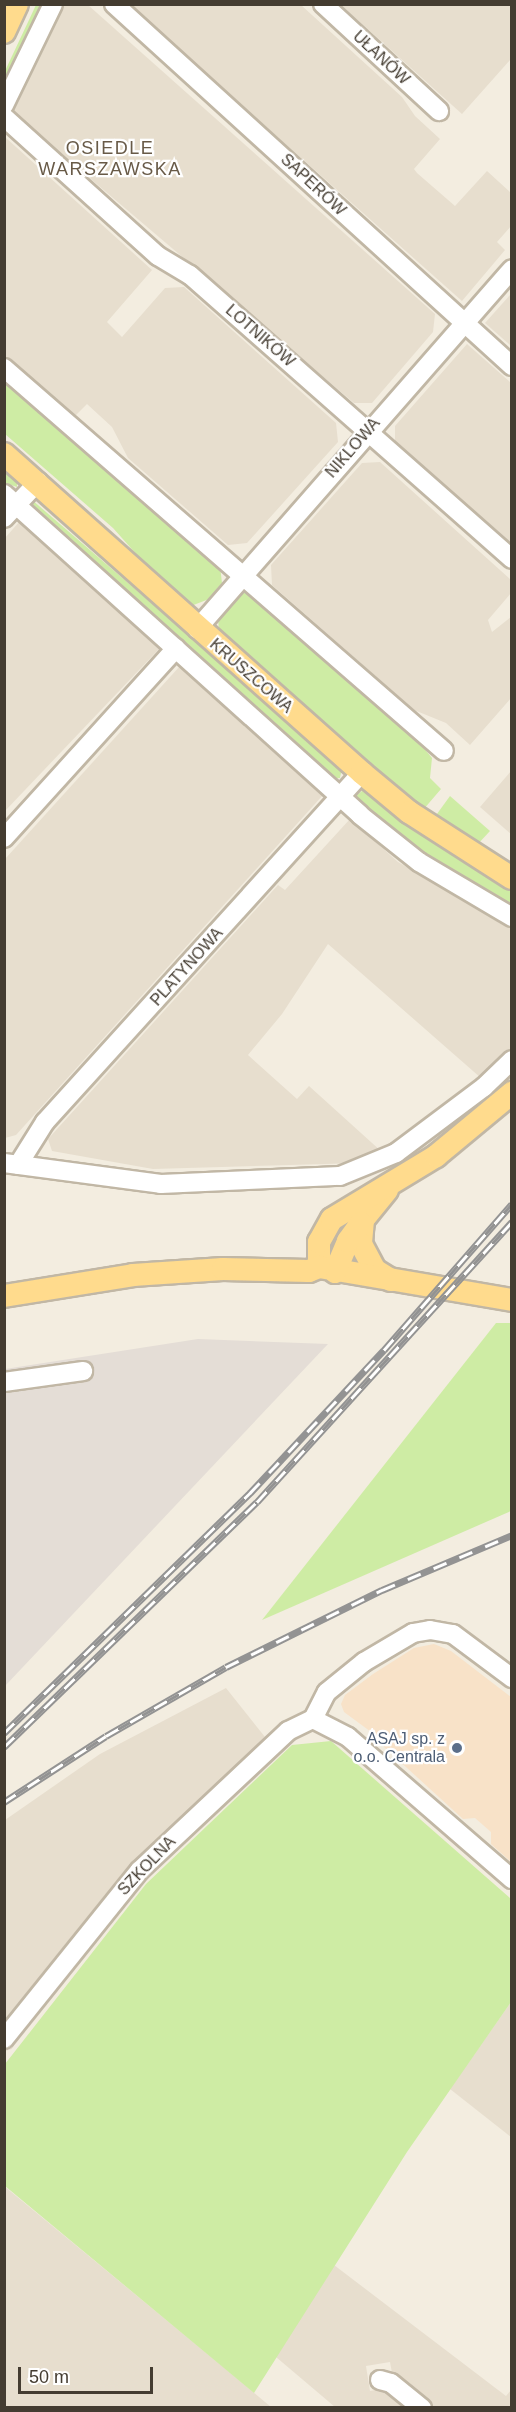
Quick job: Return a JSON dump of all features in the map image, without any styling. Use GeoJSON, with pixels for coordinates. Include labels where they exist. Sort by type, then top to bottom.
{"type":"FeatureCollection","features":[{"type":"Feature","properties":{"kind":"main road"},"geometry":{"type":"LineString","coordinates":[[4,32],[18,4]]}},
{"type":"Feature","properties":{"kind":"main road","name":"KRUSZCOWA"},"geometry":{"type":"LineString","coordinates":[[4,454],[38,482],[197,629],[362,773],[409,812],[512,878]]}},
{"type":"Feature","properties":{"kind":"main road"},"geometry":{"type":"LineString","coordinates":[[327,1269],[319,1242],[333,1219],[358,1201],[389,1188],[455,1142],[512,1093]]}},
{"type":"Feature","properties":{"kind":"main road"},"geometry":{"type":"LineString","coordinates":[[327,1269],[389,1188]]}},
{"type":"Feature","properties":{"kind":"main road"},"geometry":{"type":"LineString","coordinates":[[363,1220],[361,1244],[365,1257],[380,1274],[395,1281]]}},
{"type":"Feature","properties":{"kind":"main road"},"geometry":{"type":"LineString","coordinates":[[4,1296],[133,1275],[223,1269],[309,1271],[327,1269],[512,1300]]}},
{"type":"Feature","properties":{"kind":"street"},"geometry":{"type":"LineString","coordinates":[[4,105],[53,4]]}},
{"type":"Feature","properties":{"kind":"street","name":"SAPERÓW"},"geometry":{"type":"LineString","coordinates":[[114,4],[512,366]]}},
{"type":"Feature","properties":{"kind":"street","name":"UŁANÓW"},"geometry":{"type":"LineString","coordinates":[[323,4],[439,111]]}},
{"type":"Feature","properties":{"kind":"street","name":"LOTNIKÓW"},"geometry":{"type":"LineString","coordinates":[[4,117],[158,256],[190,274],[512,559]]}},
{"type":"Feature","properties":{"kind":"street","name":"NIKLOWA"},"geometry":{"type":"LineString","coordinates":[[197,629],[367,430],[512,270]]}},
{"type":"Feature","properties":{"kind":"street"},"geometry":{"type":"LineString","coordinates":[[4,368],[444,751]]}},
{"type":"Feature","properties":{"kind":"street"},"geometry":{"type":"LineString","coordinates":[[38,482],[9,506],[176,648],[341,798],[419,862],[512,917]]}},
{"type":"Feature","properties":{"kind":"street"},"geometry":{"type":"LineString","coordinates":[[4,838],[176,648]]}},
{"type":"Feature","properties":{"kind":"street","name":"PLATYNOWA"},"geometry":{"type":"LineString","coordinates":[[11,1164],[45,1122],[362,773]]}},
{"type":"Feature","properties":{"kind":"street"},"geometry":{"type":"LineString","coordinates":[[11,1164],[161,1184],[350,1174],[417,1138],[512,1060]]}},
{"type":"Feature","properties":{"kind":"street"},"geometry":{"type":"LineString","coordinates":[[4,1382],[83,1371]]}},
{"type":"Feature","properties":{"kind":"street"},"geometry":{"type":"LineString","coordinates":[[512,1678],[453,1635],[430,1630],[414,1633],[364,1662],[327,1692],[313,1719],[348,1737],[512,1879]]}},
{"type":"Feature","properties":{"kind":"street","name":"SZKOLNA"},"geometry":{"type":"LineString","coordinates":[[4,2039],[140,1871],[288,1731],[313,1719]]}},
{"type":"Feature","properties":{"kind":"street"},"geometry":{"type":"LineString","coordinates":[[380,2380],[391,2383],[422,2408]]}},
{"type":"Feature","properties":{"kind":"shaded area"},"geometry":{"type":"Polygon","coordinates":[[[63,5],[88,5],[435,314],[433,332],[372,403],[354,403],[12,112],[63,5]]]}},
{"type":"Feature","properties":{"kind":"shaded area"},"geometry":{"type":"Polygon","coordinates":[[[129,5],[301,5],[402,97],[415,116],[440,139],[414,169],[417,173],[455,206],[487,171],[511,193],[511,226],[497,242],[505,250],[462,301],[129,5]]]}},
{"type":"Feature","properties":{"kind":"shaded area"},"geometry":{"type":"Polygon","coordinates":[[[341,5],[511,5],[511,59],[462,114],[341,5]]]}},
{"type":"Feature","properties":{"kind":"shaded area"},"geometry":{"type":"Polygon","coordinates":[[[5,137],[152,270],[107,322],[122,337],[165,288],[184,287],[336,423],[338,442],[247,543],[228,545],[128,458],[112,427],[87,404],[73,418],[5,356],[5,137]]]}},
{"type":"Feature","properties":{"kind":"shaded area"},"geometry":{"type":"Polygon","coordinates":[[[511,294],[511,346],[485,323],[511,294]]]}},
{"type":"Feature","properties":{"kind":"shaded area"},"geometry":{"type":"Polygon","coordinates":[[[467,344],[511,383],[511,545],[395,442],[395,426],[467,344]]]}},
{"type":"Feature","properties":{"kind":"shaded area"},"geometry":{"type":"Polygon","coordinates":[[[380,462],[511,580],[511,593],[488,620],[492,632],[511,617],[511,698],[470,745],[446,723],[414,710],[272,585],[271,565],[362,463],[380,462]]]}},
{"type":"Feature","properties":{"kind":"shaded area"},"geometry":{"type":"Polygon","coordinates":[[[20,521],[160,648],[5,811],[5,538],[20,521]]]}},
{"type":"Feature","properties":{"kind":"shaded area"},"geometry":{"type":"Polygon","coordinates":[[[180,666],[323,795],[16,1135],[5,1138],[5,859],[180,666]]]}},
{"type":"Feature","properties":{"kind":"shaded area"},"geometry":{"type":"Polygon","coordinates":[[[511,771],[511,834],[480,807],[511,771]]]}},
{"type":"Feature","properties":{"kind":"shaded area"},"geometry":{"type":"Polygon","coordinates":[[[350,819],[398,862],[511,928],[511,1048],[481,1078],[328,944],[282,1014],[248,1055],[297,1099],[309,1086],[382,1152],[360,1163],[153,1169],[52,1151],[48,1139],[278,885],[285,890],[350,819]]]}},
{"type":"Feature","properties":{"kind":"shaded area"},"geometry":{"type":"Polygon","coordinates":[[[198,1339],[328,1344],[5,1686],[5,1369],[198,1339]]]}},
{"type":"Feature","properties":{"kind":"shaded area"},"geometry":{"type":"Polygon","coordinates":[[[434,1644],[451,1651],[511,1697],[511,1862],[491,1844],[491,1832],[475,1818],[463,1819],[384,1747],[382,1740],[344,1712],[341,1704],[345,1695],[373,1674],[414,1648],[434,1644]]]}},
{"type":"Feature","properties":{"kind":"shaded area"},"geometry":{"type":"Polygon","coordinates":[[[226,1688],[265,1737],[118,1880],[5,2021],[5,1820],[100,1754],[226,1688]]]}},
{"type":"Feature","properties":{"kind":"shaded area"},"geometry":{"type":"Polygon","coordinates":[[[511,2002],[511,2137],[450,2089],[511,2002]]]}},
{"type":"Feature","properties":{"kind":"shaded area"},"geometry":{"type":"Polygon","coordinates":[[[4,2186],[222,2366],[271,2407],[5,2407],[4,2186]]]}},
{"type":"Feature","properties":{"kind":"shaded area"},"geometry":{"type":"Polygon","coordinates":[[[334,2265],[506,2396],[511,2390],[511,2407],[431,2407],[393,2378],[390,2362],[366,2366],[370,2391],[386,2388],[411,2407],[335,2407],[276,2357],[334,2265]]]}},
{"type":"Feature","properties":{"kind":"green space"},"geometry":{"type":"Polygon","coordinates":[[[36,5],[47,5],[5,93],[5,71],[36,5]]]}},
{"type":"Feature","properties":{"kind":"green space"},"geometry":{"type":"Polygon","coordinates":[[[5,377],[220,566],[222,583],[209,599],[191,606],[172,594],[113,528],[5,434],[5,377]]]}},
{"type":"Feature","properties":{"kind":"green space"},"geometry":{"type":"Polygon","coordinates":[[[5,471],[17,482],[17,487],[5,483],[5,471]]]}},
{"type":"Feature","properties":{"kind":"green space"},"geometry":{"type":"Polygon","coordinates":[[[31,499],[342,768],[340,778],[331,779],[31,508],[31,499]]]}},
{"type":"Feature","properties":{"kind":"green space"},"geometry":{"type":"Polygon","coordinates":[[[241,592],[255,596],[414,736],[432,758],[430,778],[441,789],[423,810],[219,635],[218,616],[241,592]]]}},
{"type":"Feature","properties":{"kind":"green space"},"geometry":{"type":"Polygon","coordinates":[[[362,791],[370,792],[443,848],[511,889],[511,910],[417,852],[357,803],[356,796],[362,791]]]}},
{"type":"Feature","properties":{"kind":"green space"},"geometry":{"type":"Polygon","coordinates":[[[450,796],[490,831],[477,845],[434,818],[450,796]]]}},
{"type":"Feature","properties":{"kind":"green space"},"geometry":{"type":"Polygon","coordinates":[[[496,1323],[511,1323],[511,1511],[262,1620],[496,1323]]]}},
{"type":"Feature","properties":{"kind":"green space"},"geometry":{"type":"Polygon","coordinates":[[[331,1741],[511,1899],[511,2002],[407,2152],[254,2393],[5,2186],[5,2064],[146,1884],[292,1745],[331,1741]]]}},
{"type":"Feature","properties":{"kind":"railway"},"geometry":{"type":"LineString","coordinates":[[4,1733],[250,1493],[384,1350],[512,1204]]}},
{"type":"Feature","properties":{"kind":"railway"},"geometry":{"type":"LineString","coordinates":[[4,1747],[257,1502],[512,1222]]}},
{"type":"Feature","properties":{"kind":"railway"},"geometry":{"type":"LineString","coordinates":[[4,1802],[106,1736],[226,1667],[382,1590],[512,1535]]}},
{"type":"Feature","properties":{"kind":"place","name":"ASAJ sp. z o.o. Centrala"},"geometry":{"type":"Point","coordinates":[457,1748]}},
{"type":"Feature","properties":{"kind":"district","name":"OSIEDLE WARSZAWSKA"},"geometry":{"type":"Point","coordinates":[110,159]}}]}
